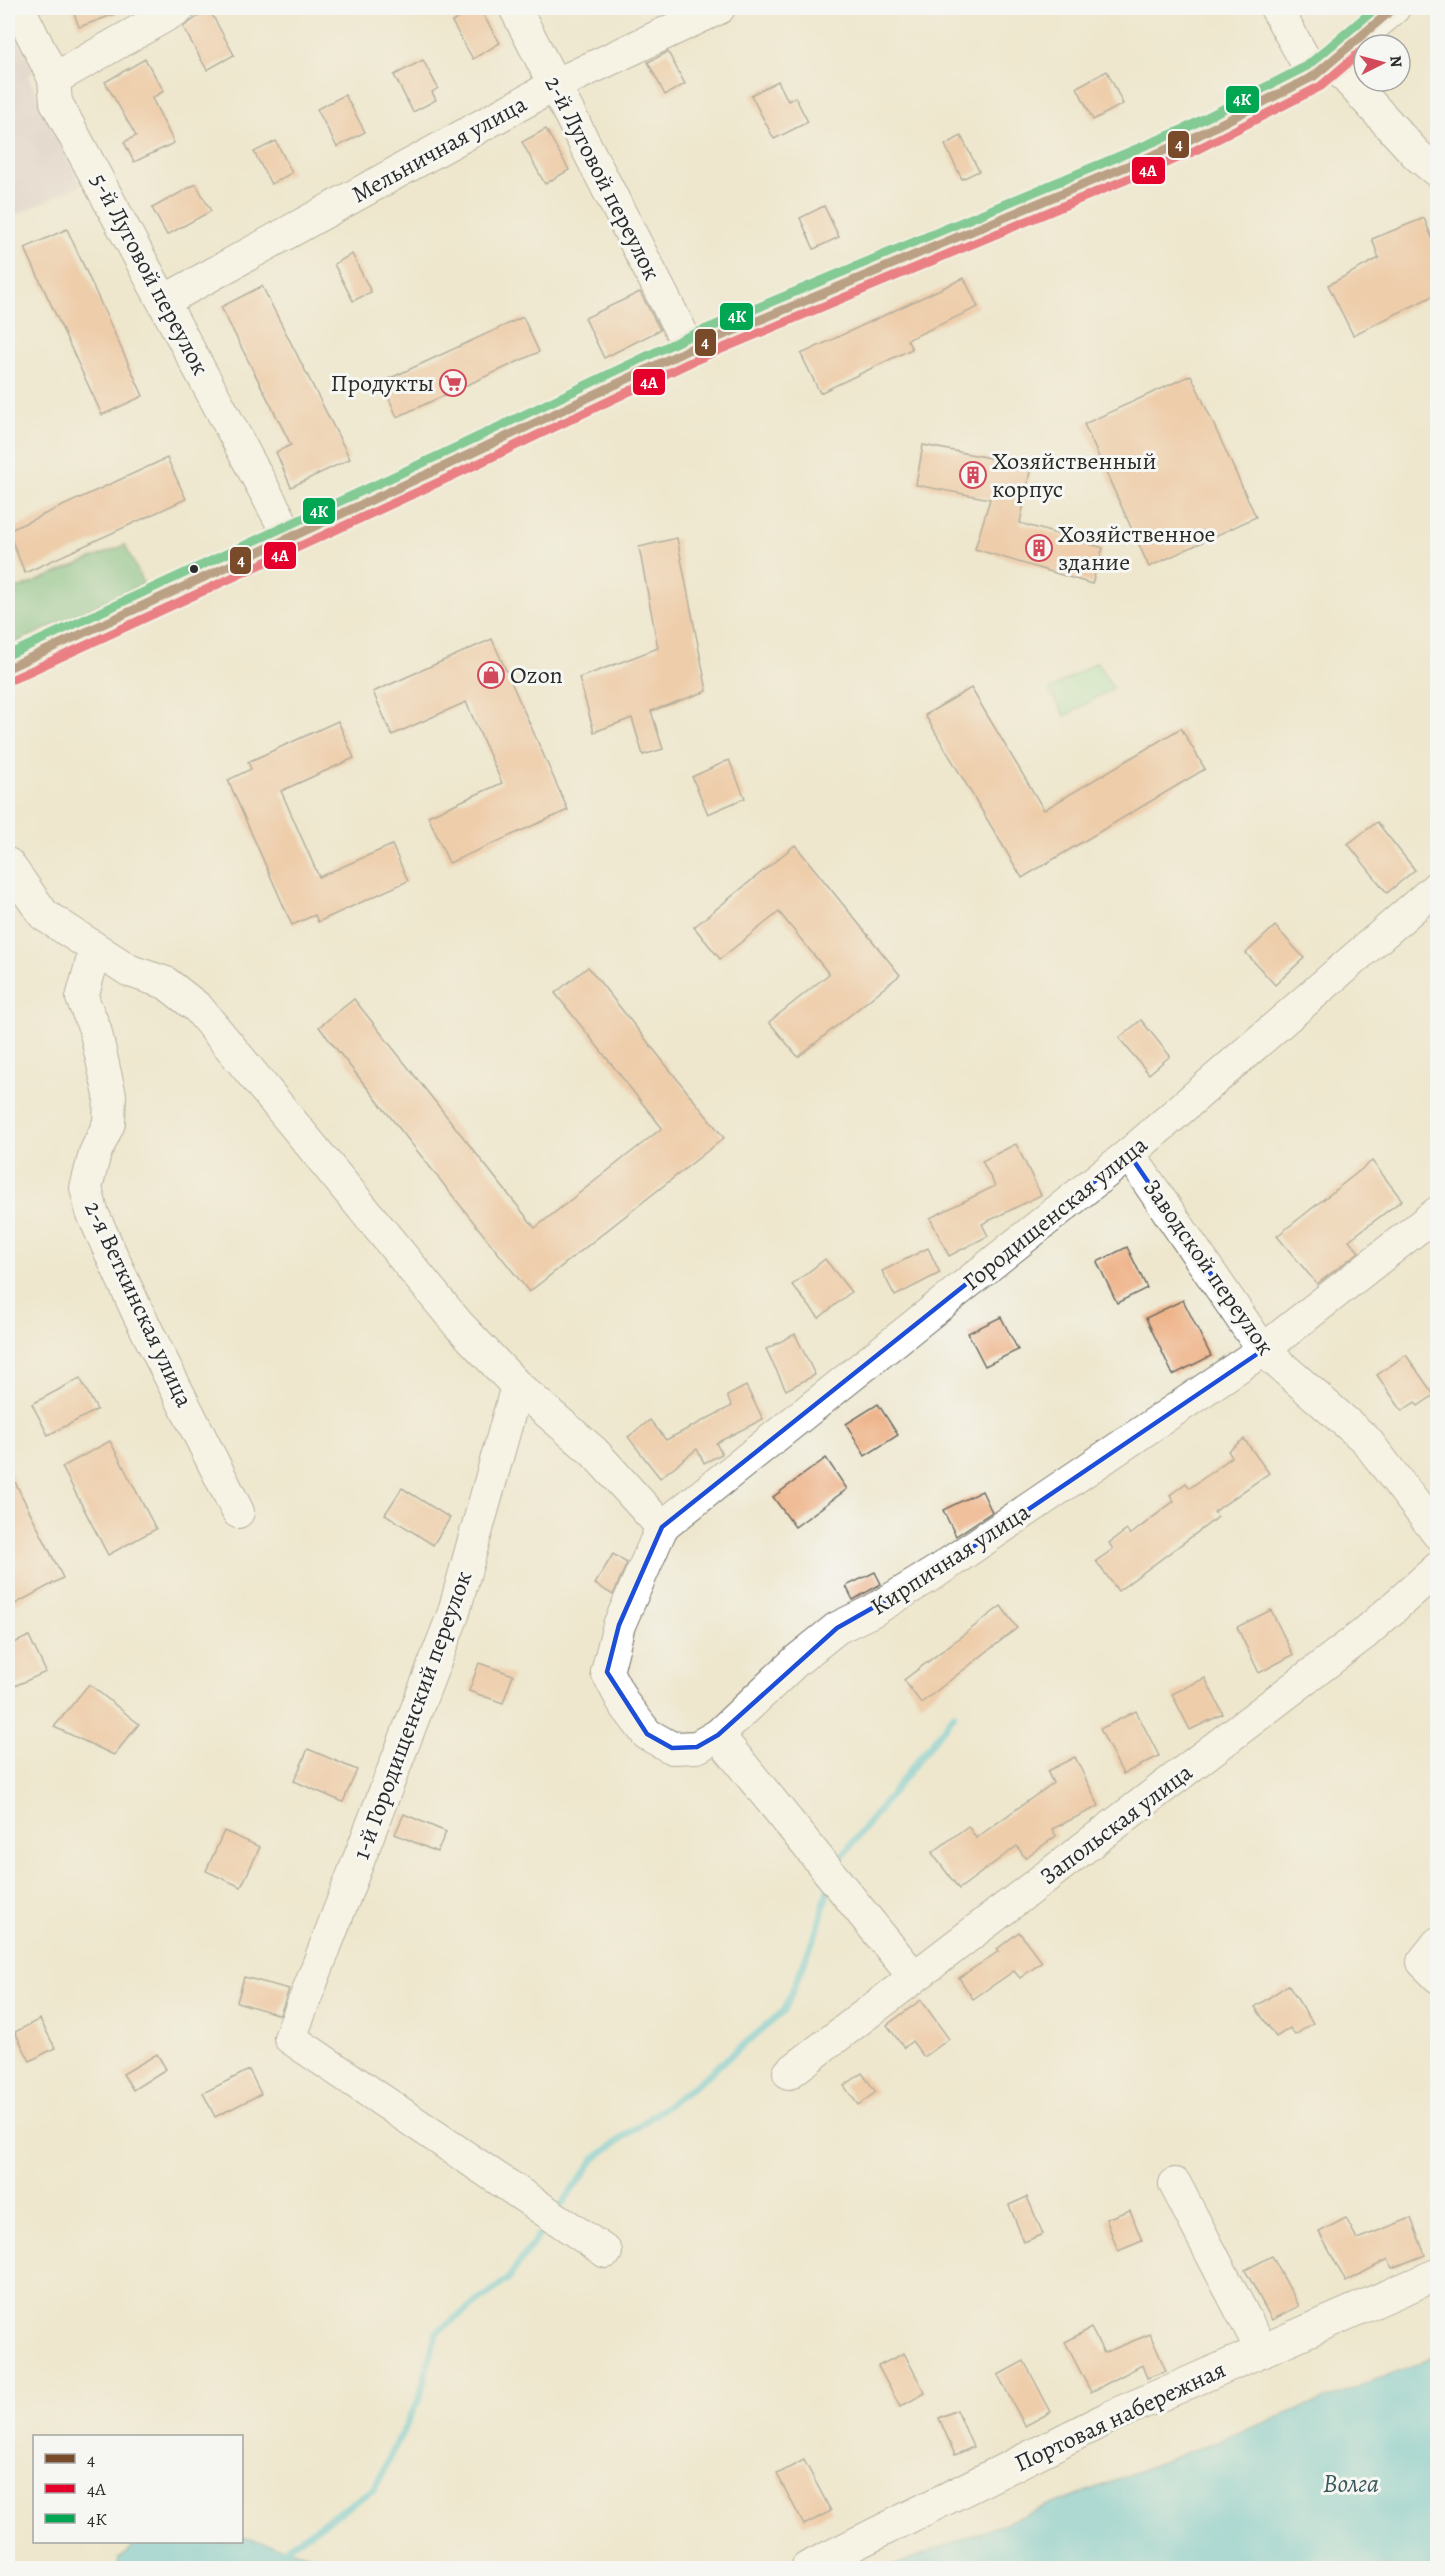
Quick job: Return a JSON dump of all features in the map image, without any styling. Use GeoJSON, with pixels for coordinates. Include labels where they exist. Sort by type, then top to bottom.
{"type":"FeatureCollection","features":[{"type":"Feature","properties":{"kind":"street","name":"5-й Луговой переулок"},"geometry":{"type":"LineString","coordinates":[[19,8],[54,79],[56,102],[290,538]]}},
{"type":"Feature","properties":{"kind":"street"},"geometry":{"type":"LineString","coordinates":[[54,79],[179,8]]}},
{"type":"Feature","properties":{"kind":"street","name":"2-й Луговой переулок"},"geometry":{"type":"LineString","coordinates":[[515,8],[690,349]]}},
{"type":"Feature","properties":{"kind":"street","name":"Мельничная улица"},"geometry":{"type":"LineString","coordinates":[[164,301],[555,85],[719,8]]}},
{"type":"Feature","properties":{"kind":"street"},"geometry":{"type":"LineString","coordinates":[[1276,8],[1323,69],[1437,171]]}},
{"type":"Feature","properties":{"kind":"street"},"geometry":{"type":"LineString","coordinates":[[8,668],[690,349],[1187,141],[1323,69],[1394,8]]}},
{"type":"Feature","properties":{"kind":"street"},"geometry":{"type":"LineString","coordinates":[[8,864],[44,915],[130,971],[166,983],[198,1008],[458,1324],[517,1386],[594,1452],[662,1527]]}},
{"type":"Feature","properties":{"kind":"street","name":"Городищенская улица"},"geometry":{"type":"LineString","coordinates":[[662,1527],[1129,1154],[1437,886]]}},
{"type":"Feature","properties":{"kind":"street","name":"2-я Веткинская улица"},"geometry":{"type":"LineString","coordinates":[[95,950],[82,998],[95,1029],[110,1095],[109,1123],[95,1153],[86,1188],[92,1212],[136,1309],[238,1512]]}},
{"type":"Feature","properties":{"kind":"street","name":"Заводской переулок"},"geometry":{"type":"LineString","coordinates":[[1129,1154],[1263,1350],[1366,1440],[1437,1534]]}},
{"type":"Feature","properties":{"kind":"street","name":"Кирпичная улица"},"geometry":{"type":"LineString","coordinates":[[662,1527],[619,1625],[607,1672],[624,1704],[647,1734],[672,1748],[697,1747],[718,1735],[796,1660],[837,1628],[872,1611],[936,1572],[1263,1350],[1437,1212]]}},
{"type":"Feature","properties":{"kind":"street","name":"1-й Городищенский переулок"},"geometry":{"type":"LineString","coordinates":[[517,1386],[453,1615],[290,2038],[606,2252]]}},
{"type":"Feature","properties":{"kind":"street","name":"Запольская улица"},"geometry":{"type":"LineString","coordinates":[[789,2073],[1364,1634],[1437,1568]]}},
{"type":"Feature","properties":{"kind":"street"},"geometry":{"type":"LineString","coordinates":[[718,1735],[914,1977]]}},
{"type":"Feature","properties":{"kind":"street"},"geometry":{"type":"LineString","coordinates":[[1437,1943],[1423,1962],[1437,1977]]}},
{"type":"Feature","properties":{"kind":"street"},"geometry":{"type":"LineString","coordinates":[[1175,2184],[1262,2350]]}},
{"type":"Feature","properties":{"kind":"street","name":"Портовая набережная"},"geometry":{"type":"LineString","coordinates":[[807,2568],[1112,2416],[1437,2274]]}},
{"type":"Feature","properties":{"kind":"highlighted area"},"geometry":{"type":"Polygon","coordinates":[[[1129,1154],[1263,1350],[936,1572],[837,1628],[718,1735],[697,1747],[672,1748],[647,1734],[607,1672],[619,1625],[662,1527],[1129,1154]]]}},
{"type":"Feature","properties":{"kind":"shaded area"},"geometry":{"type":"Polygon","coordinates":[[[8,17],[34,72],[28,76],[81,185],[8,219],[8,17]]]}},
{"type":"Feature","properties":{"kind":"green space"},"geometry":{"type":"Polygon","coordinates":[[[125,545],[144,584],[8,646],[8,588],[20,588],[125,545]]]}},
{"type":"Feature","properties":{"kind":"green space"},"geometry":{"type":"Polygon","coordinates":[[[1097,662],[1113,688],[1065,716],[1049,690],[1097,662]]]}},
{"type":"Feature","properties":{"kind":"water","name":"Волга"},"geometry":{"type":"Polygon","coordinates":[[[1437,2356],[1437,2568],[888,2568],[1437,2356]]]}},
{"type":"Feature","properties":{"kind":"water"},"geometry":{"type":"Polygon","coordinates":[[[243,2537],[327,2559],[376,2568],[116,2568],[118,2558],[139,2543],[243,2543],[243,2537]]]}},
{"type":"Feature","properties":{"kind":"water"},"geometry":{"type":"Polygon","coordinates":[[[502,2565],[516,2568],[376,2568],[502,2565]]]}},
{"type":"Feature","properties":{"kind":"building"},"geometry":{"type":"Polygon","coordinates":[[[72,8],[126,8],[126,10],[79,27],[72,8]]]}},
{"type":"Feature","properties":{"kind":"building"},"geometry":{"type":"Polygon","coordinates":[[[475,8],[479,8],[500,43],[473,59],[452,22],[475,8]]]}},
{"type":"Feature","properties":{"kind":"building"},"geometry":{"type":"Polygon","coordinates":[[[209,9],[234,55],[207,70],[183,27],[209,9]]]}},
{"type":"Feature","properties":{"kind":"building"},"geometry":{"type":"Polygon","coordinates":[[[668,52],[685,84],[665,95],[648,62],[668,52]]]}},
{"type":"Feature","properties":{"kind":"building"},"geometry":{"type":"Polygon","coordinates":[[[145,59],[164,91],[152,98],[174,143],[134,162],[124,142],[136,136],[105,82],[145,59]]]}},
{"type":"Feature","properties":{"kind":"building"},"geometry":{"type":"Polygon","coordinates":[[[423,60],[438,88],[432,92],[436,100],[413,112],[394,75],[423,60]]]}},
{"type":"Feature","properties":{"kind":"building"},"geometry":{"type":"Polygon","coordinates":[[[1107,71],[1123,104],[1093,120],[1077,87],[1107,71]]]}},
{"type":"Feature","properties":{"kind":"building"},"geometry":{"type":"Polygon","coordinates":[[[778,81],[788,101],[795,97],[808,122],[774,139],[751,95],[778,81]]]}},
{"type":"Feature","properties":{"kind":"building"},"geometry":{"type":"Polygon","coordinates":[[[345,95],[365,132],[337,147],[317,109],[345,95]]]}},
{"type":"Feature","properties":{"kind":"building"},"geometry":{"type":"Polygon","coordinates":[[[546,129],[569,170],[545,184],[522,142],[546,129]]]}},
{"type":"Feature","properties":{"kind":"building"},"geometry":{"type":"Polygon","coordinates":[[[961,136],[979,171],[962,179],[945,145],[961,136]]]}},
{"type":"Feature","properties":{"kind":"building"},"geometry":{"type":"Polygon","coordinates":[[[276,141],[292,173],[271,184],[254,152],[276,141]]]}},
{"type":"Feature","properties":{"kind":"building"},"geometry":{"type":"Polygon","coordinates":[[[196,184],[211,211],[167,235],[152,208],[196,184]]]}},
{"type":"Feature","properties":{"kind":"building"},"geometry":{"type":"Polygon","coordinates":[[[824,206],[839,237],[814,249],[800,218],[824,206]]]}},
{"type":"Feature","properties":{"kind":"building"},"geometry":{"type":"Polygon","coordinates":[[[1424,218],[1437,250],[1437,294],[1353,335],[1328,285],[1379,258],[1372,239],[1424,218]]]}},
{"type":"Feature","properties":{"kind":"building"},"geometry":{"type":"Polygon","coordinates":[[[67,229],[143,396],[102,415],[25,248],[67,229]]]}},
{"type":"Feature","properties":{"kind":"building"},"geometry":{"type":"Polygon","coordinates":[[[352,254],[371,292],[353,301],[334,264],[352,254]]]}},
{"type":"Feature","properties":{"kind":"building"},"geometry":{"type":"Polygon","coordinates":[[[964,278],[978,307],[907,340],[912,349],[820,393],[801,354],[964,278]]]}},
{"type":"Feature","properties":{"kind":"building"},"geometry":{"type":"Polygon","coordinates":[[[262,286],[350,459],[291,487],[276,452],[291,445],[221,307],[262,286]]]}},
{"type":"Feature","properties":{"kind":"building"},"geometry":{"type":"Polygon","coordinates":[[[640,292],[660,330],[604,358],[585,318],[640,292]]]}},
{"type":"Feature","properties":{"kind":"building"},"geometry":{"type":"Polygon","coordinates":[[[523,317],[539,352],[397,417],[382,382],[523,317]]]}},
{"type":"Feature","properties":{"kind":"building"},"geometry":{"type":"Polygon","coordinates":[[[1191,375],[1256,517],[1149,567],[1084,424],[1191,375]]]}},
{"type":"Feature","properties":{"kind":"building"},"geometry":{"type":"Polygon","coordinates":[[[923,445],[1031,466],[1020,523],[1103,548],[1092,584],[975,549],[990,499],[916,485],[923,445]]]}},
{"type":"Feature","properties":{"kind":"building"},"geometry":{"type":"Polygon","coordinates":[[[167,458],[186,499],[25,573],[8,531],[167,458]]]}},
{"type":"Feature","properties":{"kind":"building"},"geometry":{"type":"Polygon","coordinates":[[[677,538],[707,691],[651,711],[663,749],[643,755],[632,718],[594,732],[579,678],[658,648],[639,547],[677,538]]]}},
{"type":"Feature","properties":{"kind":"building"},"geometry":{"type":"Polygon","coordinates":[[[492,639],[568,810],[449,863],[428,816],[502,783],[466,702],[392,735],[373,692],[492,639]]]}},
{"type":"Feature","properties":{"kind":"building"},"geometry":{"type":"Polygon","coordinates":[[[971,688],[1044,810],[1181,728],[1205,769],[1022,878],[925,715],[971,688]]]}},
{"type":"Feature","properties":{"kind":"building"},"geometry":{"type":"Polygon","coordinates":[[[338,721],[354,758],[281,791],[319,877],[392,845],[408,881],[318,922],[315,915],[292,925],[228,780],[251,769],[248,762],[338,721]]]}},
{"type":"Feature","properties":{"kind":"building"},"geometry":{"type":"Polygon","coordinates":[[[729,760],[745,798],[708,814],[692,777],[729,760]]]}},
{"type":"Feature","properties":{"kind":"building"},"geometry":{"type":"Polygon","coordinates":[[[1377,822],[1415,870],[1387,893],[1348,844],[1377,822]]]}},
{"type":"Feature","properties":{"kind":"building"},"geometry":{"type":"Polygon","coordinates":[[[795,845],[900,975],[798,1057],[769,1022],[829,974],[779,912],[720,959],[694,927],[795,845]]]}},
{"type":"Feature","properties":{"kind":"building"},"geometry":{"type":"Polygon","coordinates":[[[1275,926],[1304,958],[1275,985],[1246,953],[1275,926]]]}},
{"type":"Feature","properties":{"kind":"building"},"geometry":{"type":"Polygon","coordinates":[[[588,967],[724,1138],[529,1292],[319,1027],[354,999],[535,1228],[662,1128],[555,993],[588,967]]]}},
{"type":"Feature","properties":{"kind":"building"},"geometry":{"type":"Polygon","coordinates":[[[1141,1020],[1170,1056],[1149,1074],[1119,1038],[1141,1020]]]}},
{"type":"Feature","properties":{"kind":"building"},"geometry":{"type":"Polygon","coordinates":[[[1016,1144],[1041,1195],[982,1224],[988,1236],[949,1256],[930,1218],[995,1186],[982,1161],[1016,1144]]]}},
{"type":"Feature","properties":{"kind":"building"},"geometry":{"type":"Polygon","coordinates":[[[1372,1161],[1402,1200],[1349,1240],[1359,1252],[1317,1284],[1277,1236],[1372,1161]]]}},
{"type":"Feature","properties":{"kind":"building"},"geometry":{"type":"Polygon","coordinates":[[[1127,1247],[1147,1288],[1117,1303],[1097,1262],[1127,1247]]]}},
{"type":"Feature","properties":{"kind":"building"},"geometry":{"type":"Polygon","coordinates":[[[928,1248],[940,1273],[895,1296],[882,1271],[928,1248]]]}},
{"type":"Feature","properties":{"kind":"building"},"geometry":{"type":"Polygon","coordinates":[[[825,1259],[851,1292],[819,1318],[792,1285],[825,1259]]]}},
{"type":"Feature","properties":{"kind":"building"},"geometry":{"type":"Polygon","coordinates":[[[1183,1300],[1211,1356],[1173,1375],[1146,1318],[1183,1300]]]}},
{"type":"Feature","properties":{"kind":"building"},"geometry":{"type":"Polygon","coordinates":[[[1001,1317],[1018,1350],[985,1366],[968,1333],[1001,1317]]]}},
{"type":"Feature","properties":{"kind":"building"},"geometry":{"type":"Polygon","coordinates":[[[795,1334],[815,1375],[786,1390],[766,1349],[795,1334]]]}},
{"type":"Feature","properties":{"kind":"building"},"geometry":{"type":"Polygon","coordinates":[[[1406,1355],[1434,1395],[1418,1406],[1415,1402],[1402,1411],[1377,1375],[1406,1355]]]}},
{"type":"Feature","properties":{"kind":"building"},"geometry":{"type":"Polygon","coordinates":[[[80,1378],[97,1410],[48,1435],[32,1404],[80,1378]]]}},
{"type":"Feature","properties":{"kind":"building"},"geometry":{"type":"Polygon","coordinates":[[[746,1386],[763,1419],[716,1443],[722,1454],[704,1463],[697,1449],[660,1478],[628,1437],[650,1420],[666,1440],[732,1406],[727,1396],[746,1386]]]}},
{"type":"Feature","properties":{"kind":"building"},"geometry":{"type":"Polygon","coordinates":[[[878,1404],[898,1435],[865,1456],[846,1424],[878,1404]]]}},
{"type":"Feature","properties":{"kind":"building"},"geometry":{"type":"Polygon","coordinates":[[[1244,1439],[1269,1473],[1214,1512],[1218,1517],[1118,1591],[1096,1561],[1113,1549],[1109,1543],[1127,1530],[1130,1535],[1174,1501],[1170,1495],[1186,1483],[1190,1488],[1232,1457],[1228,1451],[1244,1439]]]}},
{"type":"Feature","properties":{"kind":"building"},"geometry":{"type":"Polygon","coordinates":[[[110,1441],[156,1529],[108,1555],[62,1467],[110,1441]]]}},
{"type":"Feature","properties":{"kind":"building"},"geometry":{"type":"Polygon","coordinates":[[[826,1458],[847,1489],[795,1527],[773,1497],[826,1458]]]}},
{"type":"Feature","properties":{"kind":"building"},"geometry":{"type":"Polygon","coordinates":[[[8,1468],[63,1578],[15,1604],[8,1590],[8,1468]]]}},
{"type":"Feature","properties":{"kind":"building"},"geometry":{"type":"Polygon","coordinates":[[[402,1488],[450,1518],[433,1545],[385,1514],[402,1488]]]}},
{"type":"Feature","properties":{"kind":"building"},"geometry":{"type":"Polygon","coordinates":[[[982,1491],[992,1512],[956,1536],[943,1510],[982,1491]]]}},
{"type":"Feature","properties":{"kind":"building"},"geometry":{"type":"Polygon","coordinates":[[[613,1554],[627,1563],[613,1595],[595,1584],[613,1554]]]}},
{"type":"Feature","properties":{"kind":"building"},"geometry":{"type":"Polygon","coordinates":[[[875,1572],[881,1584],[853,1600],[846,1586],[875,1572]]]}},
{"type":"Feature","properties":{"kind":"building"},"geometry":{"type":"Polygon","coordinates":[[[1001,1606],[1017,1628],[921,1703],[904,1680],[1001,1606]]]}},
{"type":"Feature","properties":{"kind":"building"},"geometry":{"type":"Polygon","coordinates":[[[1271,1610],[1293,1655],[1259,1673],[1237,1627],[1271,1610]]]}},
{"type":"Feature","properties":{"kind":"building"},"geometry":{"type":"Polygon","coordinates":[[[29,1636],[46,1672],[8,1689],[8,1646],[29,1636]]]}},
{"type":"Feature","properties":{"kind":"building"},"geometry":{"type":"Polygon","coordinates":[[[479,1663],[513,1675],[503,1703],[469,1691],[479,1663]]]}},
{"type":"Feature","properties":{"kind":"building"},"geometry":{"type":"Polygon","coordinates":[[[1205,1678],[1223,1714],[1190,1730],[1172,1694],[1205,1678]]]}},
{"type":"Feature","properties":{"kind":"building"},"geometry":{"type":"Polygon","coordinates":[[[89,1684],[139,1724],[114,1755],[54,1727],[89,1684]]]}},
{"type":"Feature","properties":{"kind":"building"},"geometry":{"type":"Polygon","coordinates":[[[1136,1711],[1159,1756],[1123,1774],[1100,1729],[1136,1711]]]}},
{"type":"Feature","properties":{"kind":"building"},"geometry":{"type":"Polygon","coordinates":[[[308,1749],[357,1770],[343,1802],[294,1781],[308,1749]]]}},
{"type":"Feature","properties":{"kind":"building"},"geometry":{"type":"Polygon","coordinates":[[[1075,1757],[1099,1806],[1052,1829],[1056,1836],[1025,1858],[1017,1846],[959,1889],[932,1853],[968,1826],[976,1838],[1053,1783],[1047,1771],[1075,1757]]]}},
{"type":"Feature","properties":{"kind":"building"},"geometry":{"type":"Polygon","coordinates":[[[404,1814],[446,1832],[437,1852],[395,1834],[404,1814]]]}},
{"type":"Feature","properties":{"kind":"building"},"geometry":{"type":"Polygon","coordinates":[[[224,1831],[260,1847],[241,1887],[206,1871],[224,1831]]]}},
{"type":"Feature","properties":{"kind":"building"},"geometry":{"type":"Polygon","coordinates":[[[1019,1932],[1042,1962],[1020,1978],[1014,1971],[973,1999],[959,1978],[999,1951],[997,1949],[1019,1932]]]}},
{"type":"Feature","properties":{"kind":"building"},"geometry":{"type":"Polygon","coordinates":[[[244,1977],[289,1989],[280,2015],[237,2002],[244,1977]]]}},
{"type":"Feature","properties":{"kind":"building"},"geometry":{"type":"Polygon","coordinates":[[[1288,1985],[1313,2023],[1295,2035],[1290,2028],[1276,2037],[1255,2007],[1288,1985]]]}},
{"type":"Feature","properties":{"kind":"building"},"geometry":{"type":"Polygon","coordinates":[[[921,2000],[949,2039],[924,2057],[912,2041],[904,2048],[887,2025],[921,2000]]]}},
{"type":"Feature","properties":{"kind":"building"},"geometry":{"type":"Polygon","coordinates":[[[40,2019],[55,2048],[30,2061],[15,2032],[40,2019]]]}},
{"type":"Feature","properties":{"kind":"building"},"geometry":{"type":"Polygon","coordinates":[[[157,2054],[166,2069],[133,2090],[123,2074],[157,2054]]]}},
{"type":"Feature","properties":{"kind":"building"},"geometry":{"type":"Polygon","coordinates":[[[249,2070],[261,2094],[215,2117],[203,2093],[249,2070]]]}},
{"type":"Feature","properties":{"kind":"building"},"geometry":{"type":"Polygon","coordinates":[[[862,2073],[876,2092],[858,2105],[844,2086],[862,2073]]]}},
{"type":"Feature","properties":{"kind":"building"},"geometry":{"type":"Polygon","coordinates":[[[1027,2197],[1043,2234],[1024,2242],[1009,2205],[1027,2197]]]}},
{"type":"Feature","properties":{"kind":"building"},"geometry":{"type":"Polygon","coordinates":[[[1130,2210],[1142,2241],[1118,2251],[1106,2219],[1130,2210]]]}},
{"type":"Feature","properties":{"kind":"building"},"geometry":{"type":"Polygon","coordinates":[[[1346,2218],[1357,2239],[1411,2218],[1425,2255],[1392,2268],[1388,2259],[1346,2282],[1319,2232],[1346,2218]]]}},
{"type":"Feature","properties":{"kind":"building"},"geometry":{"type":"Polygon","coordinates":[[[1272,2256],[1299,2306],[1272,2320],[1245,2270],[1272,2256]]]}},
{"type":"Feature","properties":{"kind":"building"},"geometry":{"type":"Polygon","coordinates":[[[1091,2328],[1104,2353],[1150,2334],[1166,2371],[1147,2378],[1142,2365],[1091,2392],[1065,2342],[1091,2328]]]}},
{"type":"Feature","properties":{"kind":"building"},"geometry":{"type":"Polygon","coordinates":[[[904,2353],[925,2393],[900,2407],[878,2366],[904,2353]]]}},
{"type":"Feature","properties":{"kind":"building"},"geometry":{"type":"Polygon","coordinates":[[[1024,2361],[1051,2412],[1025,2426],[998,2375],[1024,2361]]]}},
{"type":"Feature","properties":{"kind":"building"},"geometry":{"type":"Polygon","coordinates":[[[957,2410],[973,2447],[955,2455],[939,2418],[957,2410]]]}},
{"type":"Feature","properties":{"kind":"building"},"geometry":{"type":"Polygon","coordinates":[[[804,2460],[831,2511],[804,2525],[777,2474],[804,2460]]]}},
{"type":"Feature","properties":{"kind":"waterway"},"geometry":{"type":"LineString","coordinates":[[834,1866],[954,1715]]}},
{"type":"Feature","properties":{"kind":"waterway"},"geometry":{"type":"LineString","coordinates":[[557,2211],[595,2158],[698,2083],[784,2011],[818,1928],[829,1885]]}},
{"type":"Feature","properties":{"kind":"waterway"},"geometry":{"type":"LineString","coordinates":[[282,2551],[374,2489],[420,2397],[436,2333],[508,2279],[548,2222]]}},
{"type":"Feature","properties":{"kind":"transit line","name":"4К"},"geometry":{"type":"LineString","coordinates":[[8,655],[442,454],[685,338],[1182,130],[1307,66],[1376,8]]}},
{"type":"Feature","properties":{"kind":"transit line","name":"4"},"geometry":{"type":"LineString","coordinates":[[8,668],[447,465],[690,349],[1187,141],[1314,76],[1394,8]]}},
{"type":"Feature","properties":{"kind":"transit line","name":"4А"},"geometry":{"type":"LineString","coordinates":[[13,679],[452,476],[695,360],[1192,152],[1321,86],[1352,59]]}},
{"type":"Feature","properties":{"kind":"place","name":"Продукты"},"geometry":{"type":"Point","coordinates":[453,383]}},
{"type":"Feature","properties":{"kind":"place","name":"Хозяйственный корпус"},"geometry":{"type":"Point","coordinates":[973,475]}},
{"type":"Feature","properties":{"kind":"place","name":"Хозяйственное здание"},"geometry":{"type":"Point","coordinates":[1039,548]}},
{"type":"Feature","properties":{"kind":"place","name":"Ozon"},"geometry":{"type":"Point","coordinates":[491,675]}}]}
